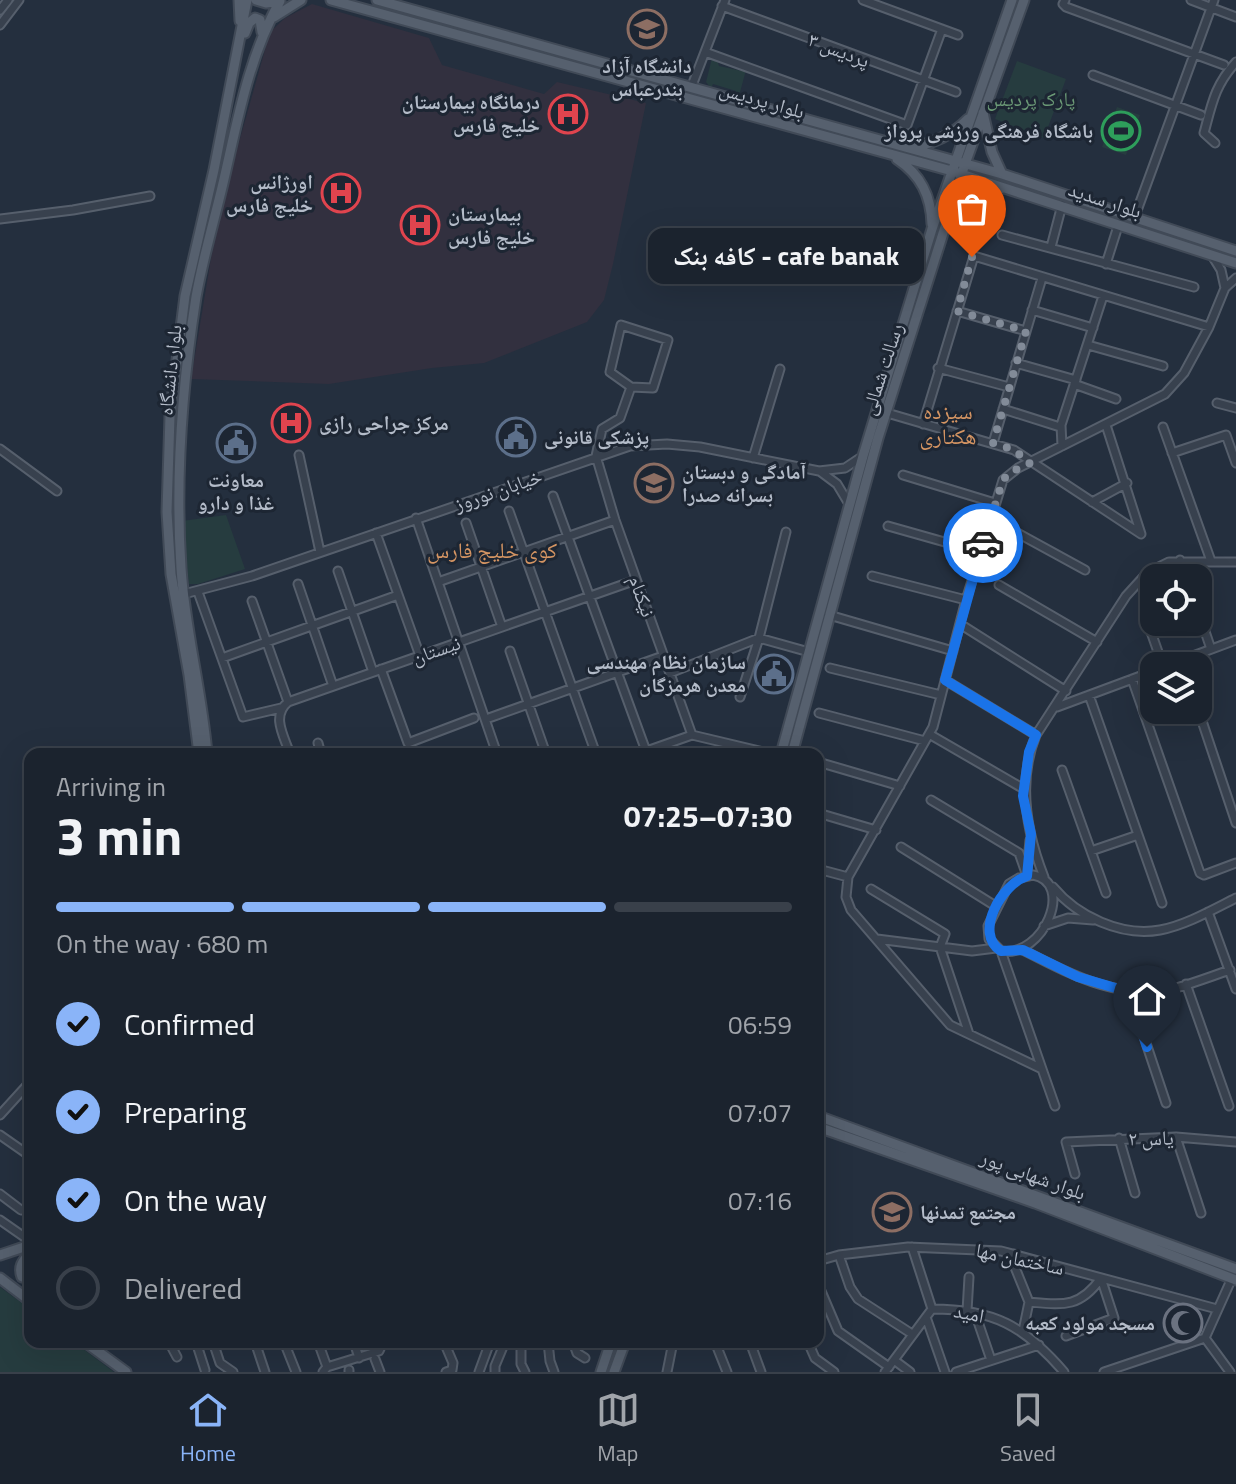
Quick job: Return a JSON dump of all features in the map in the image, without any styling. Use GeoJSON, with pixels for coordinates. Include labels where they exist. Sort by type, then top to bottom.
{"type":"FeatureCollection","features":[{"type":"Feature","properties":{"kind":"main road"},"geometry":{"type":"LineString","coordinates":[[239,0],[242,32]]}},
{"type":"Feature","properties":{"kind":"main road","name":"بلوار دانشگاه"},"geometry":{"type":"LineString","coordinates":[[198,748],[171,574],[167,512],[170,416],[185,296],[214,170],[247,0]]}},
{"type":"Feature","properties":{"kind":"main road"},"geometry":{"type":"LineString","coordinates":[[256,0],[266,3],[280,0]]}},
{"type":"Feature","properties":{"kind":"main road","name":"بلوار دانشگاه"},"geometry":{"type":"LineString","coordinates":[[206,748],[199,680],[184,594],[178,512],[182,419],[196,296],[234,130],[262,32],[280,0]]}},
{"type":"Feature","properties":{"kind":"main road"},"geometry":{"type":"LineString","coordinates":[[268,22],[301,0]]}},
{"type":"Feature","properties":{"kind":"main road","name":"بلوار پردیس"},"geometry":{"type":"LineString","coordinates":[[331,0],[891,155],[958,167]]}},
{"type":"Feature","properties":{"kind":"main road","name":"بلوار پردیس"},"geometry":{"type":"LineString","coordinates":[[377,0],[880,140],[958,167]]}},
{"type":"Feature","properties":{"kind":"main road","name":"رسالت شمالی"},"geometry":{"type":"LineString","coordinates":[[970,135],[971,116],[1012,0]]}},
{"type":"Feature","properties":{"kind":"main road","name":"رسالت شمالی"},"geometry":{"type":"LineString","coordinates":[[783,748],[849,504],[932,229],[950,194],[970,135],[983,112],[1024,0]]}},
{"type":"Feature","properties":{"kind":"main road"},"geometry":{"type":"LineString","coordinates":[[238,49],[253,19],[260,20],[262,32]]}},
{"type":"Feature","properties":{"kind":"main road"},"geometry":{"type":"LineString","coordinates":[[983,112],[990,144],[1002,174]]}},
{"type":"Feature","properties":{"kind":"main road"},"geometry":{"type":"LineString","coordinates":[[909,149],[943,139],[971,116]]}},
{"type":"Feature","properties":{"kind":"main road"},"geometry":{"type":"LineString","coordinates":[[876,151],[880,140]]}},
{"type":"Feature","properties":{"kind":"main road"},"geometry":{"type":"LineString","coordinates":[[891,155],[920,180],[931,209],[932,229]]}},
{"type":"Feature","properties":{"kind":"main road","name":"بلوار سدید"},"geometry":{"type":"LineString","coordinates":[[958,167],[988,176],[1006,188],[1236,263]]}},
{"type":"Feature","properties":{"kind":"main road"},"geometry":{"type":"LineString","coordinates":[[214,170],[225,174]]}},
{"type":"Feature","properties":{"kind":"main road","name":"بلوار سدید"},"geometry":{"type":"LineString","coordinates":[[988,176],[1002,174],[1236,251]]}},
{"type":"Feature","properties":{"kind":"main road"},"geometry":{"type":"LineString","coordinates":[[949,214],[964,201],[1006,188]]}},
{"type":"Feature","properties":{"kind":"main road","name":"رسالت شمالی"},"geometry":{"type":"LineString","coordinates":[[794,748],[863,488],[949,214],[950,194]]}},
{"type":"Feature","properties":{"kind":"main road","name":"بلوار شهابی پور"},"geometry":{"type":"LineString","coordinates":[[824,1118],[1235,1276]]}},
{"type":"Feature","properties":{"kind":"main road","name":"بلوار شهابی پور"},"geometry":{"type":"LineString","coordinates":[[824,1129],[1132,1234]]}},
{"type":"Feature","properties":{"kind":"main road"},"geometry":{"type":"LineString","coordinates":[[0,1255],[24,1245]]}},
{"type":"Feature","properties":{"kind":"main road"},"geometry":{"type":"LineString","coordinates":[[24,1260],[20,1265],[24,1278]]}},
{"type":"Feature","properties":{"kind":"main road"},"geometry":{"type":"LineString","coordinates":[[0,1278],[24,1296]]}},
{"type":"Feature","properties":{"kind":"main road"},"geometry":{"type":"LineString","coordinates":[[93,1348],[126,1372]]}},
{"type":"Feature","properties":{"kind":"main road"},"geometry":{"type":"LineString","coordinates":[[601,1372],[609,1348]]}},
{"type":"Feature","properties":{"kind":"main road"},"geometry":{"type":"LineString","coordinates":[[614,1372],[623,1348]]}},
{"type":"Feature","properties":{"kind":"street"},"geometry":{"type":"LineString","coordinates":[[863,0],[958,35]]}},
{"type":"Feature","properties":{"kind":"street"},"geometry":{"type":"LineString","coordinates":[[1191,0],[1213,4],[1236,17]]}},
{"type":"Feature","properties":{"kind":"street"},"geometry":{"type":"LineString","coordinates":[[0,10],[12,2]]}},
{"type":"Feature","properties":{"kind":"street"},"geometry":{"type":"LineString","coordinates":[[0,25],[12,2]]}},
{"type":"Feature","properties":{"kind":"street"},"geometry":{"type":"LineString","coordinates":[[691,88],[723,3]]}},
{"type":"Feature","properties":{"kind":"street","name":"پردیس ۳"},"geometry":{"type":"LineString","coordinates":[[723,3],[923,82],[956,92]]}},
{"type":"Feature","properties":{"kind":"street"},"geometry":{"type":"LineString","coordinates":[[1064,3],[1194,55],[1232,65],[1219,82],[1204,133],[1215,143]]}},
{"type":"Feature","properties":{"kind":"street"},"geometry":{"type":"LineString","coordinates":[[1135,216],[1213,4]]}},
{"type":"Feature","properties":{"kind":"street"},"geometry":{"type":"LineString","coordinates":[[705,52],[907,125],[942,29]]}},
{"type":"Feature","properties":{"kind":"street"},"geometry":{"type":"LineString","coordinates":[[1093,75],[1201,115]]}},
{"type":"Feature","properties":{"kind":"street"},"geometry":{"type":"LineString","coordinates":[[0,219],[150,196]]}},
{"type":"Feature","properties":{"kind":"street"},"geometry":{"type":"LineString","coordinates":[[1051,247],[1062,205]]}},
{"type":"Feature","properties":{"kind":"street"},"geometry":{"type":"LineString","coordinates":[[1106,264],[1119,223]]}},
{"type":"Feature","properties":{"kind":"street"},"geometry":{"type":"LineString","coordinates":[[1002,235],[1194,287]]}},
{"type":"Feature","properties":{"kind":"street"},"geometry":{"type":"LineString","coordinates":[[1211,254],[1221,270],[1225,288]]}},
{"type":"Feature","properties":{"kind":"street"},"geometry":{"type":"LineString","coordinates":[[923,424],[974,256],[1209,327]]}},
{"type":"Feature","properties":{"kind":"street"},"geometry":{"type":"LineString","coordinates":[[993,443],[1042,278]]}},
{"type":"Feature","properties":{"kind":"street"},"geometry":{"type":"LineString","coordinates":[[1042,1069],[950,1025],[851,910],[846,897],[848,877],[927,738],[1003,480],[1009,473],[1165,394],[1184,373],[1209,327],[1225,288],[1236,278]]}},
{"type":"Feature","properties":{"kind":"street"},"geometry":{"type":"LineString","coordinates":[[1062,446],[1060,427],[1103,296]]}},
{"type":"Feature","properties":{"kind":"street"},"geometry":{"type":"LineString","coordinates":[[1032,310],[1093,328]]}},
{"type":"Feature","properties":{"kind":"street"},"geometry":{"type":"LineString","coordinates":[[957,311],[1026,331]]}},
{"type":"Feature","properties":{"kind":"street"},"geometry":{"type":"LineString","coordinates":[[621,325],[668,340],[653,388],[631,387],[610,372],[621,325]]}},
{"type":"Feature","properties":{"kind":"street"},"geometry":{"type":"LineString","coordinates":[[1088,345],[1163,366]]}},
{"type":"Feature","properties":{"kind":"street"},"geometry":{"type":"LineString","coordinates":[[1016,363],[1116,399]]}},
{"type":"Feature","properties":{"kind":"street"},"geometry":{"type":"LineString","coordinates":[[938,368],[1009,387]]}},
{"type":"Feature","properties":{"kind":"street"},"geometry":{"type":"LineString","coordinates":[[753,458],[780,369]]}},
{"type":"Feature","properties":{"kind":"street"},"geometry":{"type":"LineString","coordinates":[[596,456],[602,429],[620,418],[631,387]]}},
{"type":"Feature","properties":{"kind":"street"},"geometry":{"type":"LineString","coordinates":[[1217,403],[1236,408]]}},
{"type":"Feature","properties":{"kind":"street"},"geometry":{"type":"LineString","coordinates":[[1003,409],[1060,427]]}},
{"type":"Feature","properties":{"kind":"street"},"geometry":{"type":"LineString","coordinates":[[887,413],[1014,450],[1141,534],[1106,425]]}},
{"type":"Feature","properties":{"kind":"street"},"geometry":{"type":"LineString","coordinates":[[1163,427],[1211,561]]}},
{"type":"Feature","properties":{"kind":"street"},"geometry":{"type":"LineString","coordinates":[[1172,453],[1226,435],[1236,463]]}},
{"type":"Feature","properties":{"kind":"street","name":"خیابان نوروز"},"geometry":{"type":"LineString","coordinates":[[184,594],[320,552],[630,446],[667,444],[700,447],[819,471],[845,468],[863,456]]}},
{"type":"Feature","properties":{"kind":"street"},"geometry":{"type":"LineString","coordinates":[[0,449],[57,491]]}},
{"type":"Feature","properties":{"kind":"street"},"geometry":{"type":"LineString","coordinates":[[299,455],[320,552]]}},
{"type":"Feature","properties":{"kind":"street","name":"نیکنام"},"geometry":{"type":"LineString","coordinates":[[596,456],[615,520],[692,735]]}},
{"type":"Feature","properties":{"kind":"street"},"geometry":{"type":"LineString","coordinates":[[819,471],[837,484],[849,504]]}},
{"type":"Feature","properties":{"kind":"street"},"geometry":{"type":"LineString","coordinates":[[903,475],[995,503]]}},
{"type":"Feature","properties":{"kind":"street"},"geometry":{"type":"LineString","coordinates":[[1092,502],[1127,483]]}},
{"type":"Feature","properties":{"kind":"street"},"geometry":{"type":"LineString","coordinates":[[553,496],[618,672],[641,748]]}},
{"type":"Feature","properties":{"kind":"street"},"geometry":{"type":"LineString","coordinates":[[509,511],[594,748]]}},
{"type":"Feature","properties":{"kind":"street"},"geometry":{"type":"LineString","coordinates":[[416,518],[495,748]]}},
{"type":"Feature","properties":{"kind":"street"},"geometry":{"type":"LineString","coordinates":[[990,518],[1085,570]]}},
{"type":"Feature","properties":{"kind":"street"},"geometry":{"type":"LineString","coordinates":[[438,582],[615,520]]}},
{"type":"Feature","properties":{"kind":"street"},"geometry":{"type":"LineString","coordinates":[[466,523],[502,627]]}},
{"type":"Feature","properties":{"kind":"street"},"geometry":{"type":"LineString","coordinates":[[888,526],[980,552]]}},
{"type":"Feature","properties":{"kind":"street"},"geometry":{"type":"LineString","coordinates":[[740,697],[759,638],[786,532]]}},
{"type":"Feature","properties":{"kind":"street"},"geometry":{"type":"LineString","coordinates":[[376,533],[420,656]]}},
{"type":"Feature","properties":{"kind":"street"},"geometry":{"type":"LineString","coordinates":[[1180,560],[1181,564]]}},
{"type":"Feature","properties":{"kind":"street"},"geometry":{"type":"LineString","coordinates":[[1023,950],[1044,926],[1052,908],[1053,895],[1031,834],[1024,789],[1029,752],[1036,735],[1126,596],[1147,573],[1180,560],[1236,562]]}},
{"type":"Feature","properties":{"kind":"street"},"geometry":{"type":"LineString","coordinates":[[338,571],[408,743],[474,718]]}},
{"type":"Feature","properties":{"kind":"street"},"geometry":{"type":"LineString","coordinates":[[872,576],[966,600]]}},
{"type":"Feature","properties":{"kind":"street","name":"نیستان"},"geometry":{"type":"LineString","coordinates":[[281,708],[288,702],[636,580]]}},
{"type":"Feature","properties":{"kind":"street"},"geometry":{"type":"LineString","coordinates":[[298,584],[333,686]]}},
{"type":"Feature","properties":{"kind":"street"},"geometry":{"type":"LineString","coordinates":[[999,585],[1097,642]]}},
{"type":"Feature","properties":{"kind":"street"},"geometry":{"type":"LineString","coordinates":[[198,592],[243,717],[281,708]]}},
{"type":"Feature","properties":{"kind":"street"},"geometry":{"type":"LineString","coordinates":[[222,658],[398,595]]}},
{"type":"Feature","properties":{"kind":"street"},"geometry":{"type":"LineString","coordinates":[[252,601],[288,702]]}},
{"type":"Feature","properties":{"kind":"street"},"geometry":{"type":"LineString","coordinates":[[829,615],[953,651]]}},
{"type":"Feature","properties":{"kind":"street"},"geometry":{"type":"LineString","coordinates":[[960,624],[1066,691]]}},
{"type":"Feature","properties":{"kind":"street"},"geometry":{"type":"LineString","coordinates":[[1207,636],[1211,649]]}},
{"type":"Feature","properties":{"kind":"street"},"geometry":{"type":"LineString","coordinates":[[670,673],[759,638],[809,652]]}},
{"type":"Feature","properties":{"kind":"street"},"geometry":{"type":"LineString","coordinates":[[1205,652],[1236,640]]}},
{"type":"Feature","properties":{"kind":"street"},"geometry":{"type":"LineString","coordinates":[[510,651],[544,748]]}},
{"type":"Feature","properties":{"kind":"street"},"geometry":{"type":"LineString","coordinates":[[486,719],[663,656]]}},
{"type":"Feature","properties":{"kind":"street"},"geometry":{"type":"LineString","coordinates":[[830,668],[941,695]]}},
{"type":"Feature","properties":{"kind":"street"},"geometry":{"type":"LineString","coordinates":[[1055,708],[1140,676]]}},
{"type":"Feature","properties":{"kind":"street"},"geometry":{"type":"LineString","coordinates":[[1132,679],[1200,873],[1204,875],[1236,863]]}},
{"type":"Feature","properties":{"kind":"street"},"geometry":{"type":"LineString","coordinates":[[945,680],[1036,735]]}},
{"type":"Feature","properties":{"kind":"street"},"geometry":{"type":"LineString","coordinates":[[1089,695],[1162,903]]}},
{"type":"Feature","properties":{"kind":"street"},"geometry":{"type":"LineString","coordinates":[[281,708],[278,717],[289,748]]}},
{"type":"Feature","properties":{"kind":"street"},"geometry":{"type":"LineString","coordinates":[[819,713],[927,738],[1024,789]]}},
{"type":"Feature","properties":{"kind":"street"},"geometry":{"type":"LineString","coordinates":[[1203,724],[1236,823]]}},
{"type":"Feature","properties":{"kind":"street"},"geometry":{"type":"LineString","coordinates":[[656,748],[692,735],[733,748]]}},
{"type":"Feature","properties":{"kind":"street"},"geometry":{"type":"LineString","coordinates":[[318,743],[319,748]]}},
{"type":"Feature","properties":{"kind":"street"},"geometry":{"type":"LineString","coordinates":[[824,764],[900,786]]}},
{"type":"Feature","properties":{"kind":"street"},"geometry":{"type":"LineString","coordinates":[[1062,770],[1106,893]]}},
{"type":"Feature","properties":{"kind":"street"},"geometry":{"type":"LineString","coordinates":[[1226,792],[1236,789]]}},
{"type":"Feature","properties":{"kind":"street"},"geometry":{"type":"LineString","coordinates":[[931,800],[1019,853],[1027,876]]}},
{"type":"Feature","properties":{"kind":"street"},"geometry":{"type":"LineString","coordinates":[[824,815],[876,830]]}},
{"type":"Feature","properties":{"kind":"street"},"geometry":{"type":"LineString","coordinates":[[1027,876],[1031,834]]}},
{"type":"Feature","properties":{"kind":"street"},"geometry":{"type":"LineString","coordinates":[[1091,851],[1138,835]]}},
{"type":"Feature","properties":{"kind":"street"},"geometry":{"type":"LineString","coordinates":[[901,847],[997,907]]}},
{"type":"Feature","properties":{"kind":"street"},"geometry":{"type":"LineString","coordinates":[[824,871],[848,877]]}},
{"type":"Feature","properties":{"kind":"street"},"geometry":{"type":"LineString","coordinates":[[1055,1106],[999,950],[989,939],[988,926],[1009,884],[1027,876],[1047,880],[1065,901],[1095,920]]}},
{"type":"Feature","properties":{"kind":"street"},"geometry":{"type":"LineString","coordinates":[[871,889],[945,934],[940,947],[969,1034]]}},
{"type":"Feature","properties":{"kind":"street"},"geometry":{"type":"LineString","coordinates":[[1044,926],[1068,918],[1159,930],[1236,898]]}},
{"type":"Feature","properties":{"kind":"street"},"geometry":{"type":"LineString","coordinates":[[1208,912],[1236,989]]}},
{"type":"Feature","properties":{"kind":"street"},"geometry":{"type":"LineString","coordinates":[[877,939],[972,951],[1023,950],[1078,977],[1129,992],[1148,992],[1186,984],[1230,970]]}},
{"type":"Feature","properties":{"kind":"street"},"geometry":{"type":"LineString","coordinates":[[1186,984],[1229,1106]]}},
{"type":"Feature","properties":{"kind":"street"},"geometry":{"type":"LineString","coordinates":[[1129,992],[1166,1103]]}},
{"type":"Feature","properties":{"kind":"street"},"geometry":{"type":"LineString","coordinates":[[0,1115],[24,1089]]}},
{"type":"Feature","properties":{"kind":"street"},"geometry":{"type":"LineString","coordinates":[[0,1135],[24,1152]]}},
{"type":"Feature","properties":{"kind":"street"},"geometry":{"type":"LineString","coordinates":[[1176,1137],[1201,1213]]}},
{"type":"Feature","properties":{"kind":"street","name":"یاس ۲"},"geometry":{"type":"LineString","coordinates":[[1075,1174],[1066,1142],[1176,1137],[1236,1142]]}},
{"type":"Feature","properties":{"kind":"street"},"geometry":{"type":"LineString","coordinates":[[1119,1138],[1135,1193]]}},
{"type":"Feature","properties":{"kind":"street"},"geometry":{"type":"LineString","coordinates":[[0,1194],[21,1210]]}},
{"type":"Feature","properties":{"kind":"street"},"geometry":{"type":"LineString","coordinates":[[0,1220],[24,1238]]}},
{"type":"Feature","properties":{"kind":"street"},"geometry":{"type":"LineString","coordinates":[[912,1247],[932,1309]]}},
{"type":"Feature","properties":{"kind":"street","name":"ساختمان مها"},"geometry":{"type":"LineString","coordinates":[[824,1259],[912,1247],[979,1248],[1014,1254],[1217,1309]]}},
{"type":"Feature","properties":{"kind":"street"},"geometry":{"type":"LineString","coordinates":[[1014,1254],[1014,1265],[1029,1302],[1023,1331]]}},
{"type":"Feature","properties":{"kind":"street"},"geometry":{"type":"LineString","coordinates":[[839,1255],[850,1287],[858,1299],[912,1334]]}},
{"type":"Feature","properties":{"kind":"street"},"geometry":{"type":"LineString","coordinates":[[1105,1372],[1205,1338],[1235,1276]]}},
{"type":"Feature","properties":{"kind":"street"},"geometry":{"type":"LineString","coordinates":[[969,1277],[971,1312],[991,1360]]}},
{"type":"Feature","properties":{"kind":"street"},"geometry":{"type":"LineString","coordinates":[[1029,1302],[1060,1305],[1077,1301],[1091,1292],[1101,1278]]}},
{"type":"Feature","properties":{"kind":"street"},"geometry":{"type":"LineString","coordinates":[[1066,1336],[1114,1318],[1101,1278]]}},
{"type":"Feature","properties":{"kind":"street"},"geometry":{"type":"LineString","coordinates":[[824,1298],[838,1331],[889,1366],[910,1372]]}},
{"type":"Feature","properties":{"kind":"street","name":"امید"},"geometry":{"type":"LineString","coordinates":[[889,1366],[932,1309],[971,1312],[1023,1331],[1064,1372]]}},
{"type":"Feature","properties":{"kind":"street"},"geometry":{"type":"LineString","coordinates":[[926,1317],[945,1372]]}},
{"type":"Feature","properties":{"kind":"street"},"geometry":{"type":"LineString","coordinates":[[1205,1338],[1230,1372]]}},
{"type":"Feature","properties":{"kind":"street"},"geometry":{"type":"LineString","coordinates":[[956,1372],[982,1368],[991,1360],[1039,1345]]}},
{"type":"Feature","properties":{"kind":"street"},"geometry":{"type":"LineString","coordinates":[[172,1348],[177,1357]]}},
{"type":"Feature","properties":{"kind":"street"},"geometry":{"type":"LineString","coordinates":[[198,1348],[205,1370]]}},
{"type":"Feature","properties":{"kind":"street"},"geometry":{"type":"LineString","coordinates":[[215,1348],[220,1363],[233,1372]]}},
{"type":"Feature","properties":{"kind":"street"},"geometry":{"type":"LineString","coordinates":[[257,1348],[265,1372]]}},
{"type":"Feature","properties":{"kind":"street"},"geometry":{"type":"LineString","coordinates":[[286,1348],[296,1372]]}},
{"type":"Feature","properties":{"kind":"street"},"geometry":{"type":"LineString","coordinates":[[320,1348],[325,1370],[380,1348]]}},
{"type":"Feature","properties":{"kind":"street"},"geometry":{"type":"LineString","coordinates":[[356,1348],[359,1358]]}},
{"type":"Feature","properties":{"kind":"street"},"geometry":{"type":"LineString","coordinates":[[446,1372],[452,1370],[453,1363],[447,1348]]}},
{"type":"Feature","properties":{"kind":"street"},"geometry":{"type":"LineString","coordinates":[[479,1372],[488,1348]]}},
{"type":"Feature","properties":{"kind":"street"},"geometry":{"type":"LineString","coordinates":[[495,1372],[503,1348]]}},
{"type":"Feature","properties":{"kind":"street"},"geometry":{"type":"LineString","coordinates":[[521,1348],[521,1364],[525,1372]]}},
{"type":"Feature","properties":{"kind":"street"},"geometry":{"type":"LineString","coordinates":[[549,1348],[554,1372]]}},
{"type":"Feature","properties":{"kind":"street"},"geometry":{"type":"LineString","coordinates":[[575,1348],[585,1358]]}},
{"type":"Feature","properties":{"kind":"street"},"geometry":{"type":"LineString","coordinates":[[667,1372],[672,1348]]}},
{"type":"Feature","properties":{"kind":"street"},"geometry":{"type":"LineString","coordinates":[[717,1348],[727,1372]]}},
{"type":"Feature","properties":{"kind":"street"},"geometry":{"type":"LineString","coordinates":[[752,1348],[761,1372]]}},
{"type":"Feature","properties":{"kind":"street"},"geometry":{"type":"LineString","coordinates":[[811,1348],[815,1358],[834,1372]]}},
{"type":"Feature","properties":{"kind":"street"},"geometry":{"type":"LineString","coordinates":[[375,1359],[380,1372]]}},
{"type":"Feature","properties":{"kind":"shaded area","name":"بیمارستان خلیج فارس"},"geometry":{"type":"Polygon","coordinates":[[[312,4],[429,38],[442,65],[544,94],[557,82],[646,103],[604,300],[587,322],[484,363],[329,384],[191,379],[211,258],[230,174],[270,32],[285,18],[312,4]]]}},
{"type":"Feature","properties":{"kind":"green space"},"geometry":{"type":"Polygon","coordinates":[[[712,58],[717,59],[719,66],[746,70],[739,96],[736,91],[713,84],[711,88],[706,82],[712,58]]]}},
{"type":"Feature","properties":{"kind":"green space","name":"پارک پردیس"},"geometry":{"type":"Polygon","coordinates":[[[1017,61],[1066,79],[1044,138],[995,119],[1017,61]]]}},
{"type":"Feature","properties":{"kind":"green space","name":"باشگاه فرهنگی ورزشی پرواز"},"geometry":{"type":"Polygon","coordinates":[[[1117,107],[1140,115],[1126,155],[1102,147],[1117,107]]]}},
{"type":"Feature","properties":{"kind":"green space"},"geometry":{"type":"Polygon","coordinates":[[[226,515],[245,569],[189,584],[182,521],[226,515]]]}},
{"type":"Feature","properties":{"kind":"green space"},"geometry":{"type":"Polygon","coordinates":[[[0,1287],[24,1305],[24,1348],[82,1348],[114,1372],[0,1372],[0,1287]]]}},
{"type":"Feature","properties":{"kind":"way so far"},"geometry":{"type":"LineString","coordinates":[[972,257],[957,311],[1026,331],[993,443],[1014,450],[1030,463],[1009,473],[1003,480],[983,543]]}},
{"type":"Feature","properties":{"kind":"place","name":"دانشگاه آزاد بندرعباس"},"geometry":{"type":"Point","coordinates":[647,29]}},
{"type":"Feature","properties":{"kind":"place","name":"درمانگاه بیمارستان خلیج فارس"},"geometry":{"type":"Point","coordinates":[568,114]}},
{"type":"Feature","properties":{"kind":"place","name":"باشگاه فرهنگی ورزشی پرواز"},"geometry":{"type":"Point","coordinates":[1121,131]}},
{"type":"Feature","properties":{"kind":"place","name":"اورژانس خلیج فارس"},"geometry":{"type":"Point","coordinates":[341,193]}},
{"type":"Feature","properties":{"kind":"place","name":"بیمارستان خلیج فارس"},"geometry":{"type":"Point","coordinates":[420,225]}},
{"type":"Feature","properties":{"kind":"place","name":"کافه بنک - cafe banak"},"geometry":{"type":"Point","coordinates":[972,257]}},
{"type":"Feature","properties":{"kind":"place","name":"مرکز جراحی رازی"},"geometry":{"type":"Point","coordinates":[291,423]}},
{"type":"Feature","properties":{"kind":"place","name":"پزشکی قانونی"},"geometry":{"type":"Point","coordinates":[516,437]}},
{"type":"Feature","properties":{"kind":"place","name":"معاونت غذا و دارو"},"geometry":{"type":"Point","coordinates":[236,443]}},
{"type":"Feature","properties":{"kind":"place","name":"آمادگی و دبستان بسرانه صدرا"},"geometry":{"type":"Point","coordinates":[654,483]}},
{"type":"Feature","properties":{"kind":"place","name":"سازمان نظام مهندسی معدن هرمزگان"},"geometry":{"type":"Point","coordinates":[774,674]}},
{"type":"Feature","properties":{"kind":"place","name":"مجتمع تمدنها"},"geometry":{"type":"Point","coordinates":[892,1212]}},
{"type":"Feature","properties":{"kind":"place","name":"مسجد مولود کعبه"},"geometry":{"type":"Point","coordinates":[1183,1323]}},
{"type":"Feature","properties":{"kind":"district","name":"سیزده هکتاری"},"geometry":{"type":"Point","coordinates":[948,424]}},
{"type":"Feature","properties":{"kind":"district","name":"کوی خلیج فارس"},"geometry":{"type":"Point","coordinates":[492,550]}},
{"type":"Feature","properties":{"kind":"route"},"geometry":{"type":"LineString","coordinates":[[983,543],[945,680],[1036,735],[1029,752],[1023,796],[1031,834],[1027,876],[1009,884],[988,926],[989,939],[1001,951],[1023,950],[1078,977],[1129,992],[1147,1047]]}}]}
